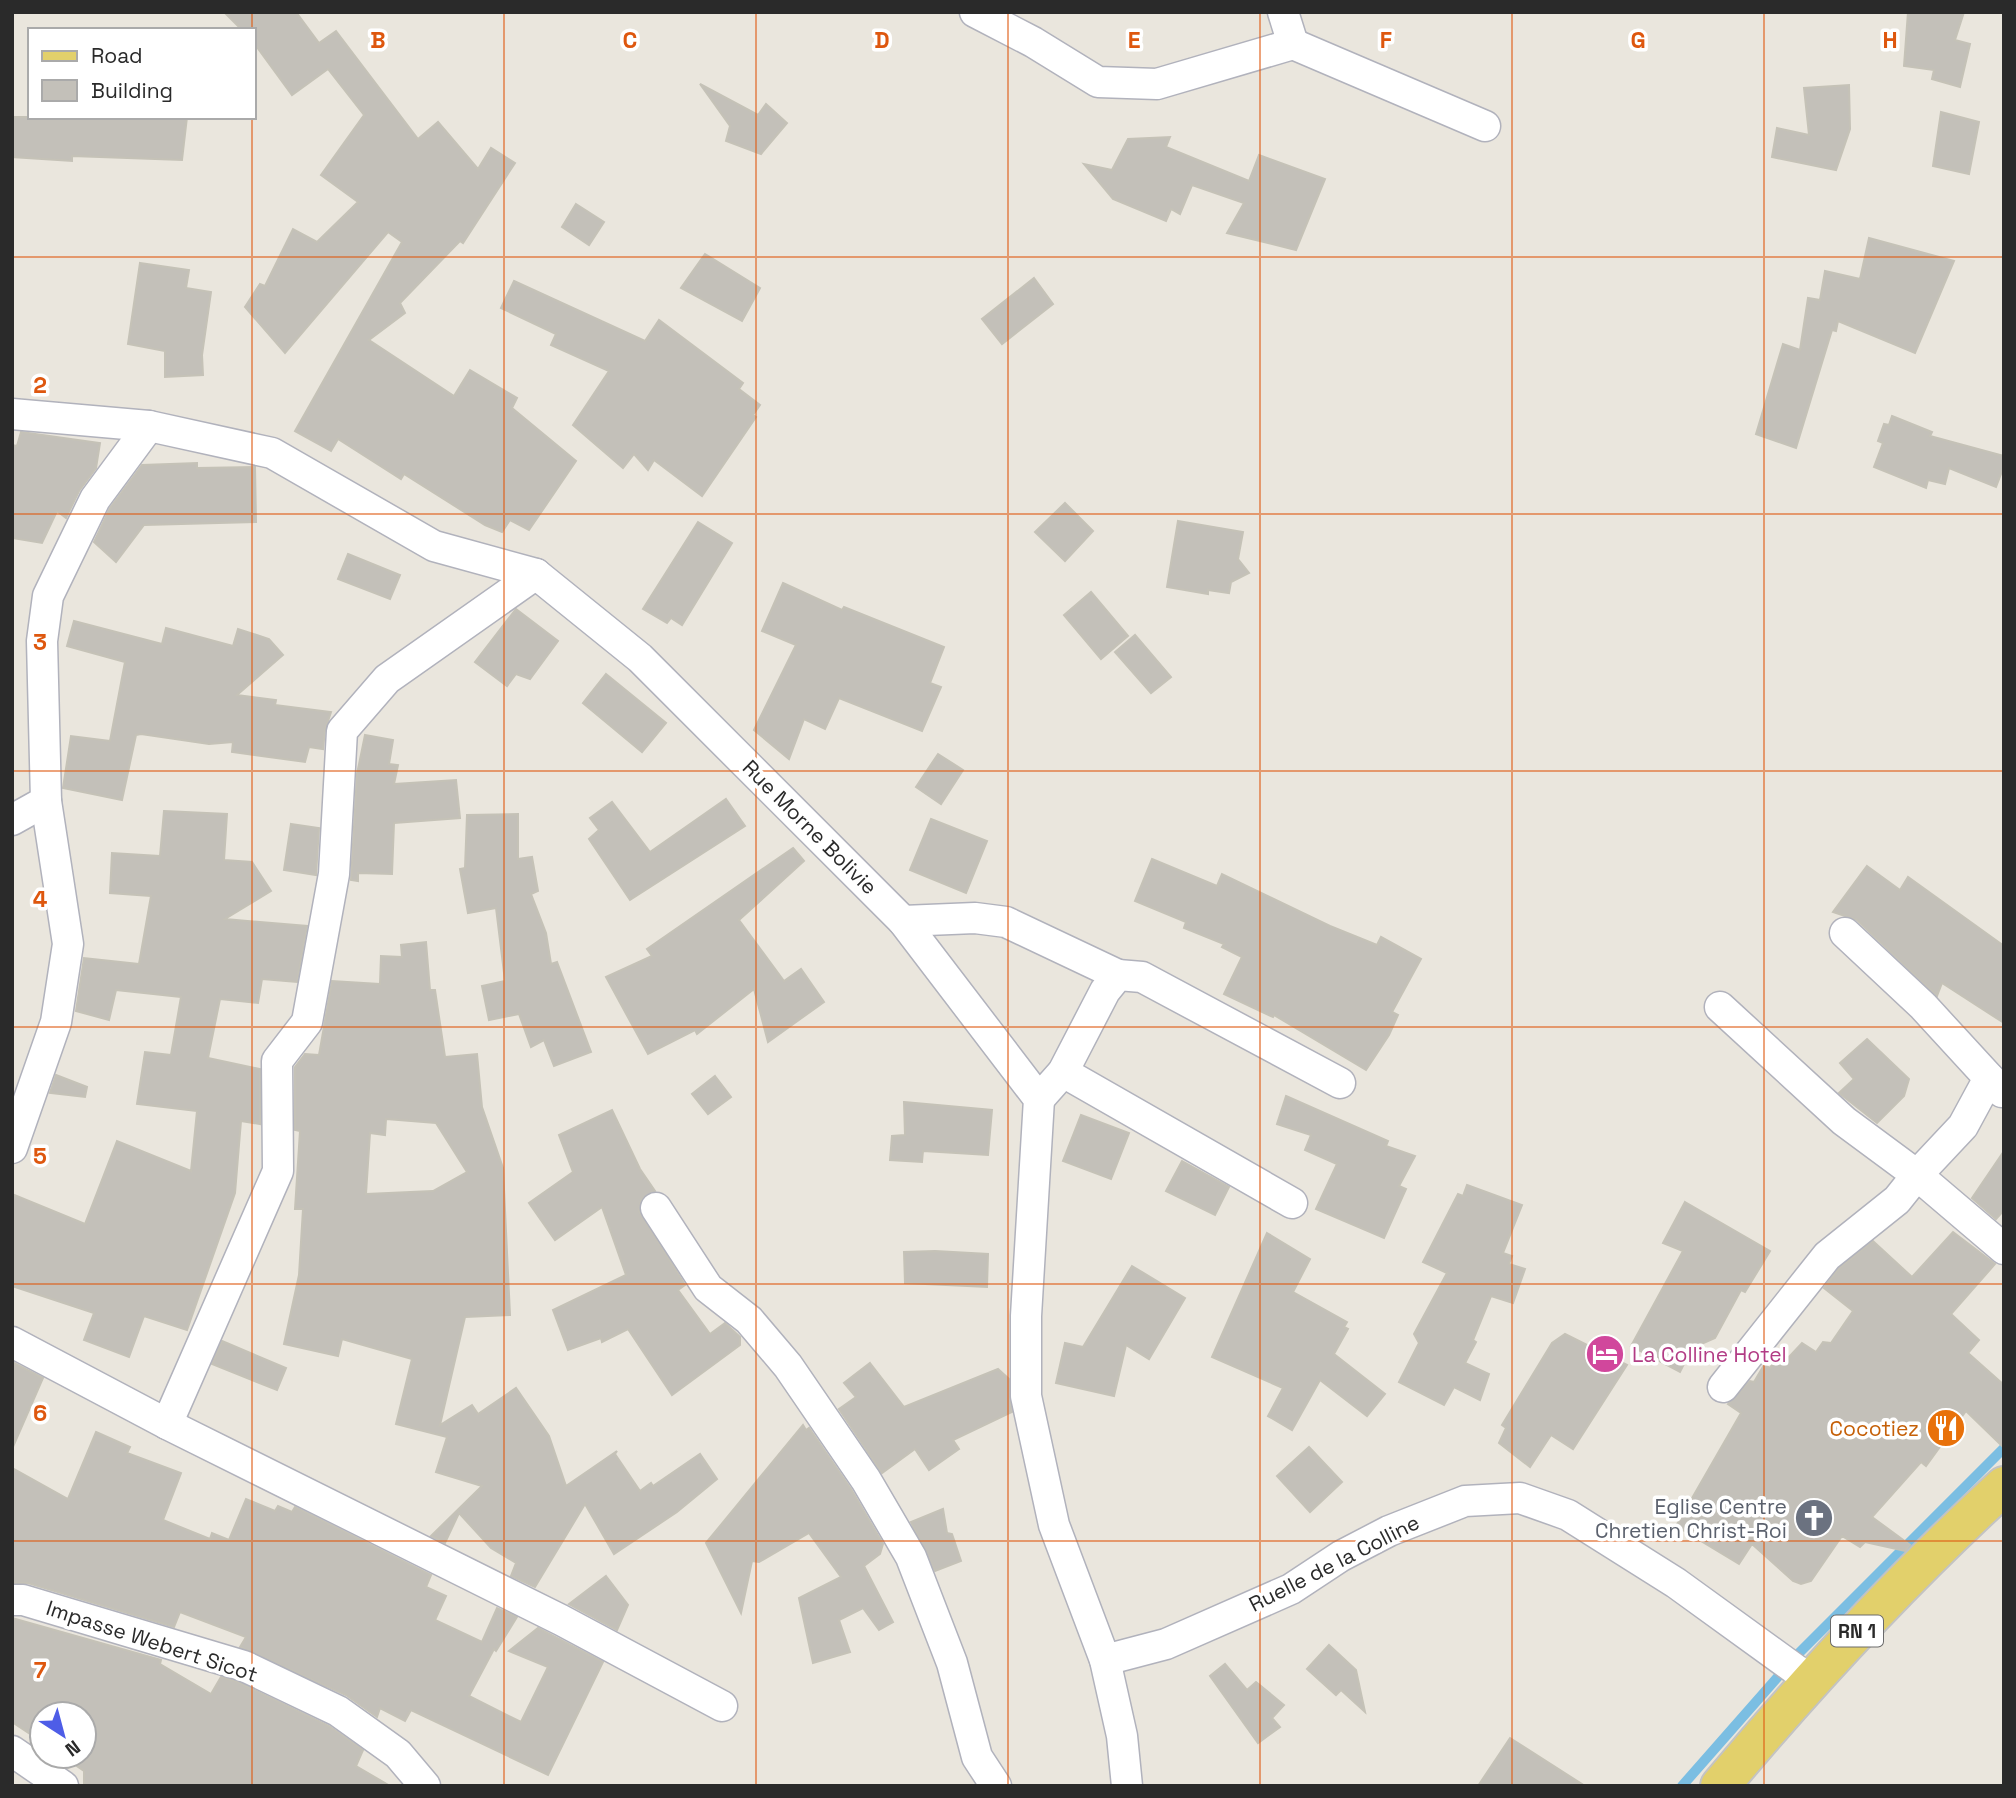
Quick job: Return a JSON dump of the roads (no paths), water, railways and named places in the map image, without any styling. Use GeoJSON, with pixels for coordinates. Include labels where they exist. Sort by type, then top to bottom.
{"type":"FeatureCollection","features":[{"type":"Feature","properties":{"kind":"main road","name":"RN 1"},"geometry":{"type":"LineString","coordinates":[[1720,1786],[1795,1670],[1899,1587],[2004,1486]]}},
{"type":"Feature","properties":{"kind":"street"},"geometry":{"type":"LineString","coordinates":[[975,12],[1033,42],[1098,82],[1157,84],[1293,44],[1485,126]]}},
{"type":"Feature","properties":{"kind":"street"},"geometry":{"type":"LineString","coordinates":[[1283,12],[1293,44]]}},
{"type":"Feature","properties":{"kind":"street","name":"Rue Morne Bolivie"},"geometry":{"type":"LineString","coordinates":[[12,414],[149,426],[272,453],[434,546],[536,574],[640,658],[903,921],[1039,1099]]}},
{"type":"Feature","properties":{"kind":"street"},"geometry":{"type":"LineString","coordinates":[[12,1148],[56,1022],[68,944],[46,801],[42,641],[48,596],[95,499],[149,426]]}},
{"type":"Feature","properties":{"kind":"street"},"geometry":{"type":"LineString","coordinates":[[167,1423],[278,1171],[277,1061],[307,1023],[334,874],[342,732],[387,679],[536,574]]}},
{"type":"Feature","properties":{"kind":"street"},"geometry":{"type":"LineString","coordinates":[[12,820],[46,801]]}},
{"type":"Feature","properties":{"kind":"street"},"geometry":{"type":"LineString","coordinates":[[903,921],[975,918],[1006,922],[1118,975],[1142,977],[1340,1083]]}},
{"type":"Feature","properties":{"kind":"street"},"geometry":{"type":"LineString","coordinates":[[1723,1387],[1827,1256],[1897,1200],[1996,1086],[1923,1006],[1845,933]]}},
{"type":"Feature","properties":{"kind":"street"},"geometry":{"type":"LineString","coordinates":[[1118,975],[1105,991],[1063,1072],[1039,1099],[1026,1316],[1026,1396],[1054,1525],[1105,1660],[1122,1736],[1127,1786]]}},
{"type":"Feature","properties":{"kind":"street"},"geometry":{"type":"LineString","coordinates":[[1720,1007],[1844,1121],[1917,1175],[2004,1250]]}},
{"type":"Feature","properties":{"kind":"street"},"geometry":{"type":"LineString","coordinates":[[1063,1072],[1292,1203]]}},
{"type":"Feature","properties":{"kind":"street"},"geometry":{"type":"LineString","coordinates":[[656,1208],[708,1287],[749,1320],[788,1366],[866,1480],[911,1557],[952,1663],[977,1757],[996,1786]]}},
{"type":"Feature","properties":{"kind":"street"},"geometry":{"type":"LineString","coordinates":[[12,1342],[167,1423],[428,1552],[722,1706]]}},
{"type":"Feature","properties":{"kind":"street","name":"Ruelle de la Colline"},"geometry":{"type":"LineString","coordinates":[[1105,1660],[1166,1644],[1291,1589],[1341,1556],[1389,1531],[1465,1501],[1520,1498],[1568,1515],[1676,1583],[1795,1670]]}},
{"type":"Feature","properties":{"kind":"street","name":"Impasse Webert Sicot"},"geometry":{"type":"LineString","coordinates":[[12,1600],[23,1600],[244,1666],[338,1711],[398,1754],[425,1786]]}},
{"type":"Feature","properties":{"kind":"street"},"geometry":{"type":"LineString","coordinates":[[12,1751],[63,1786]]}},
{"type":"Feature","properties":{"kind":"waterway"},"geometry":{"type":"LineString","coordinates":[[1682,1786],[1798,1654],[2004,1448]]}},
{"type":"Feature","properties":{"kind":"place","name":"La Colline Hotel"},"geometry":{"type":"Point","coordinates":[1605,1354]}},
{"type":"Feature","properties":{"kind":"place","name":"Cocotiez"},"geometry":{"type":"Point","coordinates":[1946,1428]}},
{"type":"Feature","properties":{"kind":"place","name":"Eglise Centre Chretien Christ-Roi"},"geometry":{"type":"Point","coordinates":[1814,1518]}}]}
